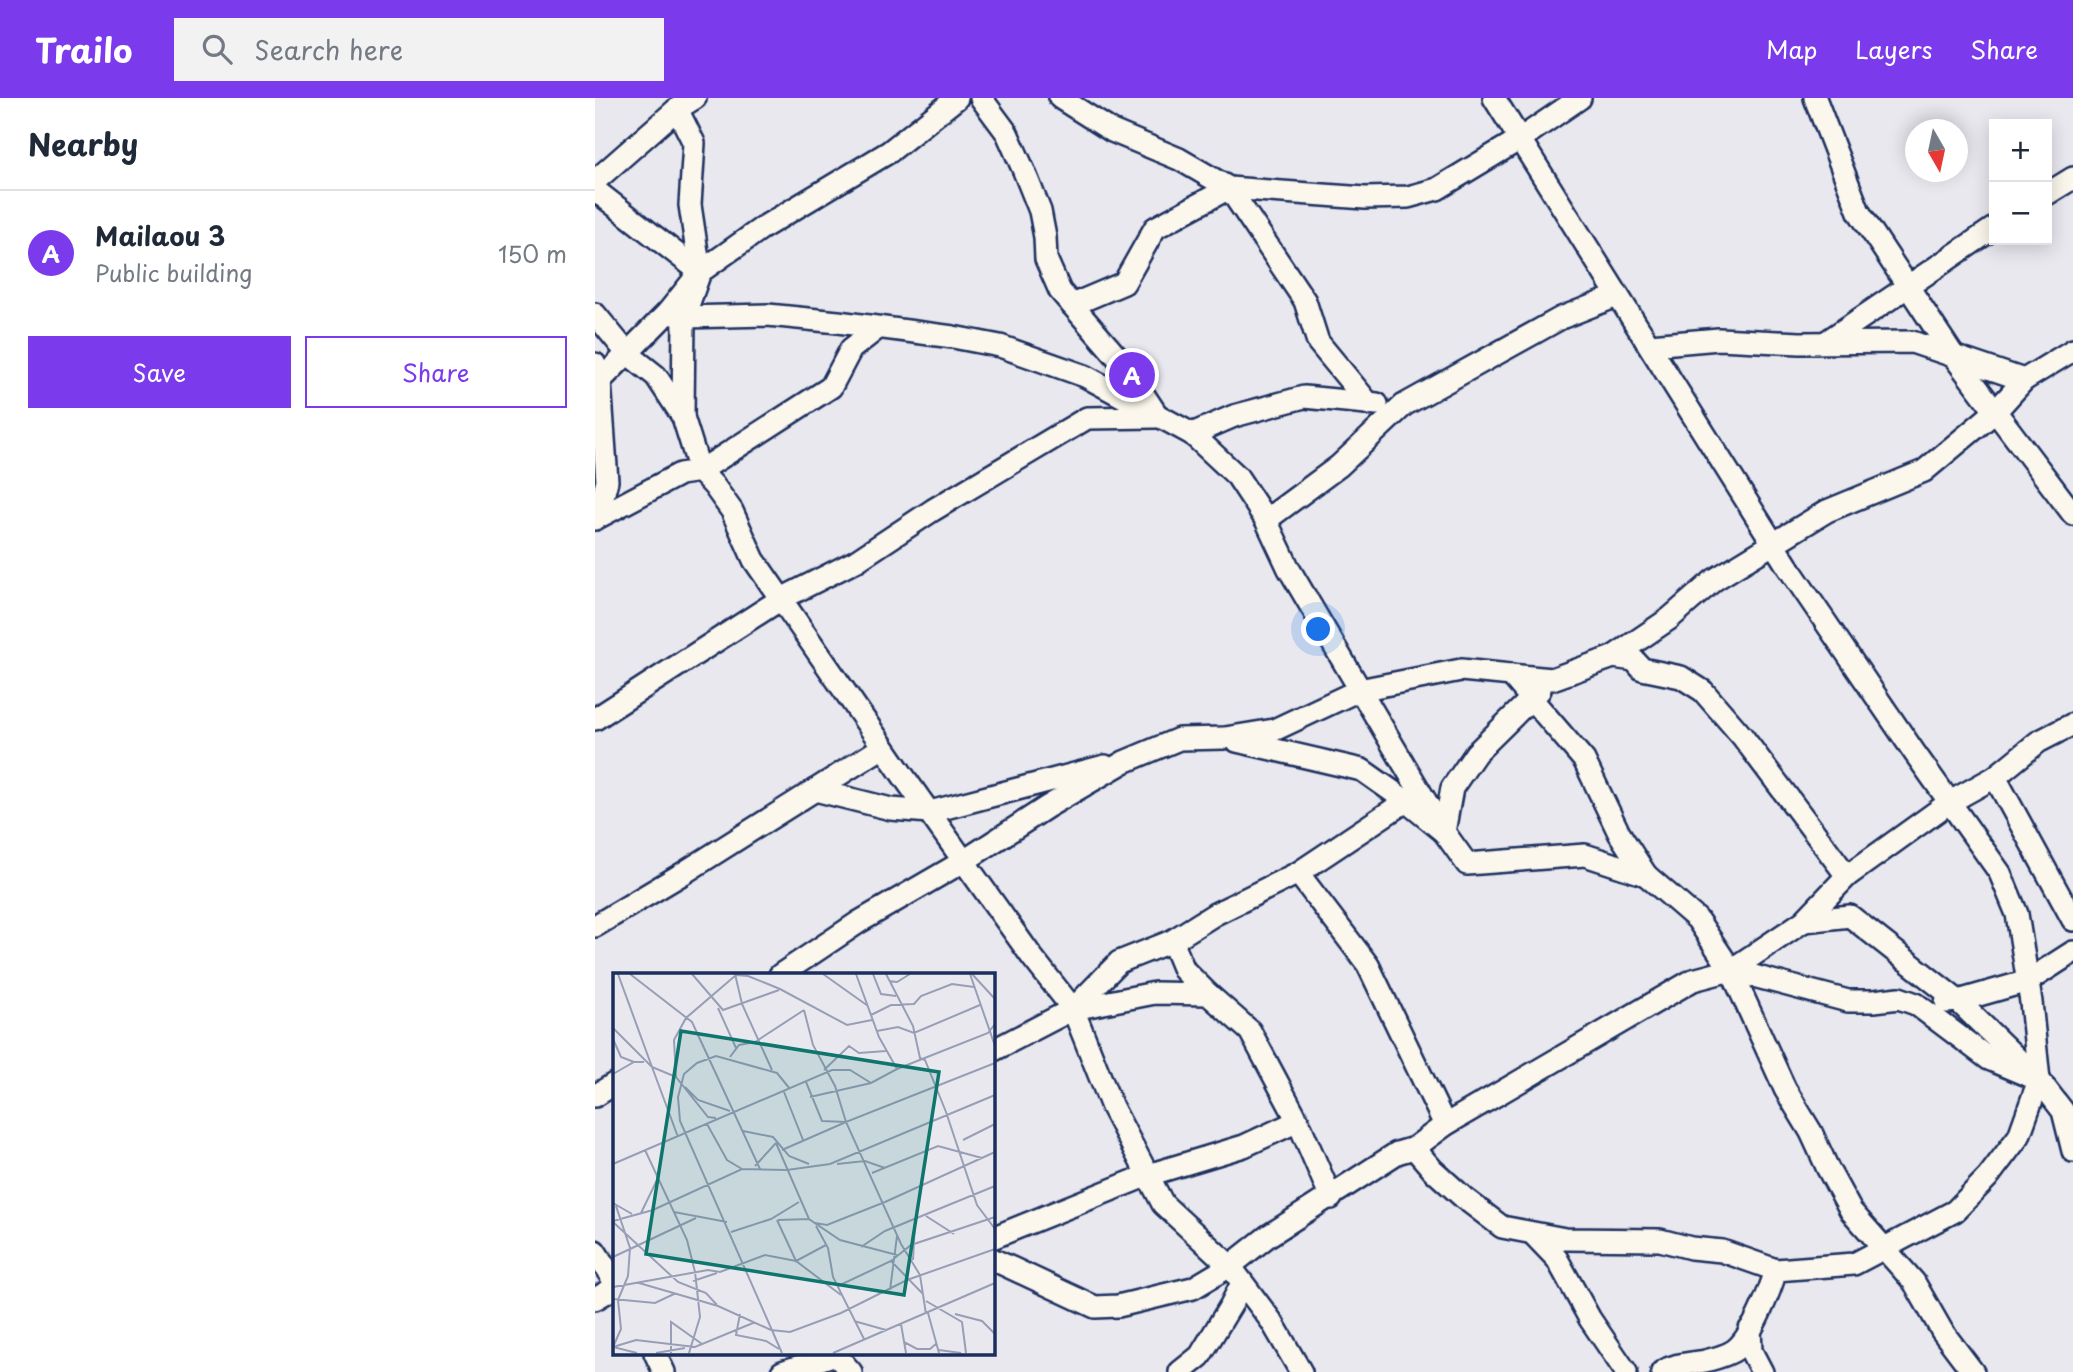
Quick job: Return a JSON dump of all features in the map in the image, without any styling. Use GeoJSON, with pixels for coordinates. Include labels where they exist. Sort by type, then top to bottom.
{"type":"FeatureCollection","features":[{"type":"Feature","properties":{"kind":"street"},"geometry":{"type":"LineString","coordinates":[[597,518],[607,481],[597,376],[676,314],[700,272],[773,221],[889,152],[957,98]]}},
{"type":"Feature","properties":{"kind":"street"},"geometry":{"type":"LineString","coordinates":[[981,98],[1007,133],[1020,161],[1040,211],[1046,259],[1060,291],[1123,365],[1158,417]]}},
{"type":"Feature","properties":{"kind":"street"},"geometry":{"type":"LineString","coordinates":[[1060,98],[1112,131],[1179,159],[1229,188],[1305,300],[1318,342],[1369,404]]}},
{"type":"Feature","properties":{"kind":"street"},"geometry":{"type":"LineString","coordinates":[[1414,1148],[1433,1170],[1502,1227],[1565,1239],[1660,1240],[1691,1248],[1722,1251],[1776,1270],[1854,1264],[1955,1211],[1988,1177],[2019,1136],[2039,1080],[2028,981],[2017,914],[2000,873],[1874,694],[1774,544],[1494,98]]}},
{"type":"Feature","properties":{"kind":"street"},"geometry":{"type":"LineString","coordinates":[[1072,305],[1123,283],[1155,228],[1229,188],[1365,198],[1408,197],[1437,189],[1520,139],[1580,98]]}},
{"type":"Feature","properties":{"kind":"street"},"geometry":{"type":"LineString","coordinates":[[1815,98],[1859,212],[1955,358],[2073,514]]}},
{"type":"Feature","properties":{"kind":"street"},"geometry":{"type":"LineString","coordinates":[[595,181],[686,103],[694,143],[689,205],[700,272]]}},
{"type":"Feature","properties":{"kind":"street"},"geometry":{"type":"LineString","coordinates":[[2052,191],[2073,178]]}},
{"type":"Feature","properties":{"kind":"street"},"geometry":{"type":"LineString","coordinates":[[595,190],[700,272]]}},
{"type":"Feature","properties":{"kind":"street"},"geometry":{"type":"LineString","coordinates":[[1826,342],[1989,231]]}},
{"type":"Feature","properties":{"kind":"street"},"geometry":{"type":"LineString","coordinates":[[1266,520],[1339,466],[1404,405],[1561,318],[1617,296]]}},
{"type":"Feature","properties":{"kind":"street"},"geometry":{"type":"LineString","coordinates":[[595,314],[627,353],[656,376],[683,417]]}},
{"type":"Feature","properties":{"kind":"street"},"geometry":{"type":"LineString","coordinates":[[676,314],[768,315],[953,337],[1000,346],[1085,376],[1192,434],[1237,476],[1266,520],[1289,569],[1359,690],[1444,832],[1467,864],[1585,855],[1646,875]]}},
{"type":"Feature","properties":{"kind":"street"},"geometry":{"type":"LineString","coordinates":[[676,314],[683,417],[700,471],[732,511],[754,560],[883,747],[1073,1009],[1112,1107],[1163,1204],[1236,1275],[1272,1322],[1301,1372]]}},
{"type":"Feature","properties":{"kind":"street"},"geometry":{"type":"LineString","coordinates":[[597,518],[680,474],[700,471],[831,387],[851,349],[878,328]]}},
{"type":"Feature","properties":{"kind":"street"},"geometry":{"type":"LineString","coordinates":[[1650,345],[1719,339],[1912,342],[2024,380]]}},
{"type":"Feature","properties":{"kind":"street"},"geometry":{"type":"LineString","coordinates":[[1444,832],[1453,788],[1476,753],[1552,679],[1613,657],[1669,620],[1714,580],[1827,512],[1924,471],[1996,411],[2024,380],[2073,350]]}},
{"type":"Feature","properties":{"kind":"street"},"geometry":{"type":"LineString","coordinates":[[1192,434],[1234,416],[1304,397],[1404,405]]}},
{"type":"Feature","properties":{"kind":"street"},"geometry":{"type":"LineString","coordinates":[[595,719],[781,599],[856,561],[933,510],[1087,418],[1158,417]]}},
{"type":"Feature","properties":{"kind":"street"},"geometry":{"type":"LineString","coordinates":[[1613,657],[1634,660],[1642,669],[1681,677],[1703,691],[1742,736],[1847,876]]}},
{"type":"Feature","properties":{"kind":"street"},"geometry":{"type":"LineString","coordinates":[[783,973],[859,922],[964,861],[1047,807],[1124,762],[1179,739],[1225,738],[1274,730],[1359,690],[1461,670],[1552,679]]}},
{"type":"Feature","properties":{"kind":"street"},"geometry":{"type":"LineString","coordinates":[[1511,675],[1584,760],[1619,833],[1646,875],[1697,919],[1731,970],[1785,1089],[1811,1132],[1851,1211],[1914,1282],[1942,1331],[1973,1372]]}},
{"type":"Feature","properties":{"kind":"street"},"geometry":{"type":"LineString","coordinates":[[1179,1372],[1201,1356],[1231,1306],[1236,1275],[1268,1236],[1331,1198],[1397,1153],[1414,1148],[1445,1125],[1693,980],[1731,970],[1804,921],[1847,876],[1950,802],[1995,777],[2038,742],[2073,724]]}},
{"type":"Feature","properties":{"kind":"street"},"geometry":{"type":"LineString","coordinates":[[1225,738],[1362,770],[1444,832]]}},
{"type":"Feature","properties":{"kind":"street"},"geometry":{"type":"LineString","coordinates":[[595,926],[883,747]]}},
{"type":"Feature","properties":{"kind":"street"},"geometry":{"type":"LineString","coordinates":[[815,790],[891,809],[930,812],[1051,778],[1124,762]]}},
{"type":"Feature","properties":{"kind":"street"},"geometry":{"type":"LineString","coordinates":[[1995,777],[2073,920]]}},
{"type":"Feature","properties":{"kind":"street"},"geometry":{"type":"LineString","coordinates":[[1073,1009],[1119,962],[1172,941],[1215,914],[1298,873],[1406,801]]}},
{"type":"Feature","properties":{"kind":"street"},"geometry":{"type":"LineString","coordinates":[[1298,873],[1367,965],[1445,1125]]}},
{"type":"Feature","properties":{"kind":"street"},"geometry":{"type":"LineString","coordinates":[[1804,921],[1850,916],[1958,1001],[2068,1112],[2073,1151]]}},
{"type":"Feature","properties":{"kind":"street"},"geometry":{"type":"LineString","coordinates":[[1172,941],[1184,970],[1250,1031],[1298,1121],[1331,1198]]}},
{"type":"Feature","properties":{"kind":"street"},"geometry":{"type":"LineString","coordinates":[[1916,1004],[1958,1001],[2028,981],[2073,952]]}},
{"type":"Feature","properties":{"kind":"street"},"geometry":{"type":"LineString","coordinates":[[1731,970],[1847,1001],[1874,1002],[1899,998],[1916,1004],[1989,1059],[2039,1080]]}},
{"type":"Feature","properties":{"kind":"street"},"geometry":{"type":"LineString","coordinates":[[994,1050],[1073,1009],[1155,993],[1208,994]]}},
{"type":"Feature","properties":{"kind":"street"},"geometry":{"type":"LineString","coordinates":[[595,1096],[613,1085]]}},
{"type":"Feature","properties":{"kind":"street"},"geometry":{"type":"LineString","coordinates":[[994,1237],[1148,1175],[1244,1146],[1298,1121]]}},
{"type":"Feature","properties":{"kind":"street"},"geometry":{"type":"LineString","coordinates":[[1534,1235],[1557,1259],[1590,1319],[1626,1372]]}},
{"type":"Feature","properties":{"kind":"street"},"geometry":{"type":"LineString","coordinates":[[595,1251],[613,1279]]}},
{"type":"Feature","properties":{"kind":"street"},"geometry":{"type":"LineString","coordinates":[[994,1260],[1095,1307],[1118,1306],[1236,1275]]}},
{"type":"Feature","properties":{"kind":"street"},"geometry":{"type":"LineString","coordinates":[[1662,1372],[1670,1367],[1705,1361],[1736,1349],[1751,1329],[1770,1291],[1776,1270]]}},
{"type":"Feature","properties":{"kind":"street"},"geometry":{"type":"LineString","coordinates":[[595,1299],[613,1289]]}},
{"type":"Feature","properties":{"kind":"street"},"geometry":{"type":"LineString","coordinates":[[1751,1329],[1751,1350],[1762,1372]]}},
{"type":"Feature","properties":{"kind":"street"},"geometry":{"type":"LineString","coordinates":[[655,1354],[664,1372]]}},
{"type":"Feature","properties":{"kind":"street"},"geometry":{"type":"LineString","coordinates":[[782,1372],[838,1354],[851,1372]]}},
{"type":"Feature","properties":{"kind":"place","name":"Mailaou 3"},"geometry":{"type":"Point","coordinates":[1132,375]}}]}
